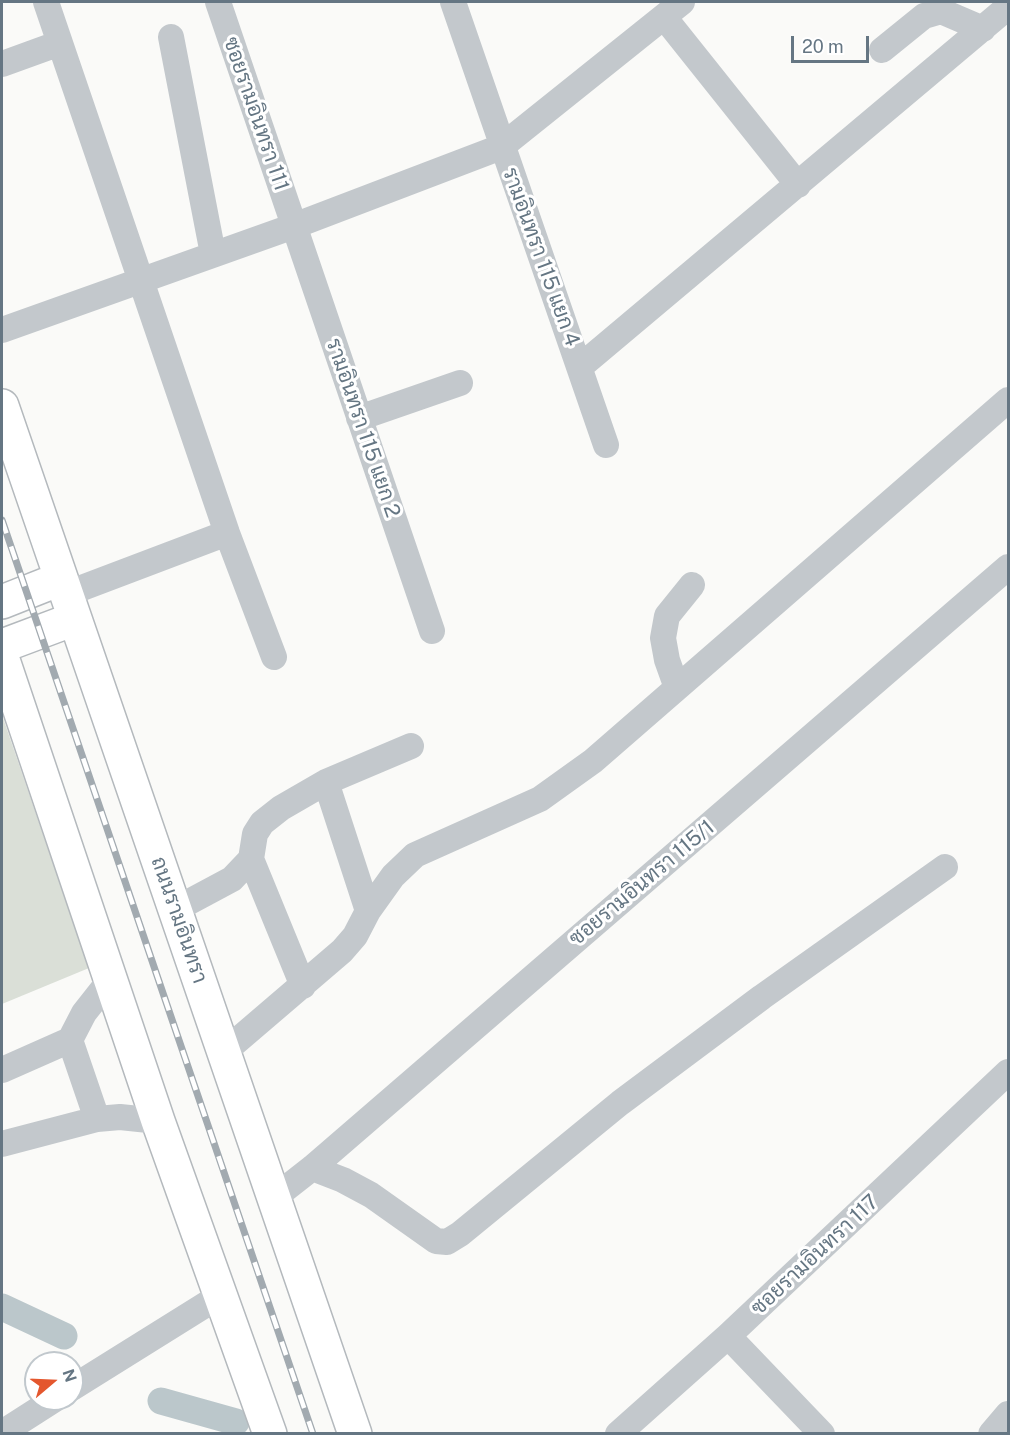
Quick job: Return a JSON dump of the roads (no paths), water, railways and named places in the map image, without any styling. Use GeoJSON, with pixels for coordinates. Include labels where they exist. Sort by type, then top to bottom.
{"type":"FeatureCollection","features":[{"type":"Feature","properties":{"kind":"highway","name":"ถนนรามอินทรา"},"geometry":{"type":"LineString","coordinates":[[2,406],[355,1434]]}},
{"type":"Feature","properties":{"kind":"highway"},"geometry":{"type":"LineString","coordinates":[[2,602],[67,598]]}},
{"type":"Feature","properties":{"kind":"highway"},"geometry":{"type":"LineString","coordinates":[[2,646],[67,598]]}},
{"type":"Feature","properties":{"kind":"highway"},"geometry":{"type":"LineString","coordinates":[[2,657],[158,1121],[270,1434]]}},
{"type":"Feature","properties":{"kind":"street"},"geometry":{"type":"LineString","coordinates":[[46,2],[142,278],[227,533],[274,657]]}},
{"type":"Feature","properties":{"kind":"street","name":"ซอยรามอินทรา 111"},"geometry":{"type":"LineString","coordinates":[[218,2],[294,226]]}},
{"type":"Feature","properties":{"kind":"street","name":"รามอินทรา 115 แยก 4"},"geometry":{"type":"LineString","coordinates":[[453,2],[501,147],[581,366],[606,445]]}},
{"type":"Feature","properties":{"kind":"street"},"geometry":{"type":"LineString","coordinates":[[2,330],[142,278],[294,226],[501,147],[677,6],[798,185]]}},
{"type":"Feature","properties":{"kind":"street"},"geometry":{"type":"LineString","coordinates":[[581,366],[1008,7]]}},
{"type":"Feature","properties":{"kind":"street"},"geometry":{"type":"LineString","coordinates":[[882,50],[924,16],[941,11],[983,29]]}},
{"type":"Feature","properties":{"kind":"street"},"geometry":{"type":"LineString","coordinates":[[171,37],[213,254]]}},
{"type":"Feature","properties":{"kind":"street"},"geometry":{"type":"LineString","coordinates":[[2,64],[60,43]]}},
{"type":"Feature","properties":{"kind":"street","name":"รามอินทรา 115 แยก 2"},"geometry":{"type":"LineString","coordinates":[[294,226],[432,631]]}},
{"type":"Feature","properties":{"kind":"street"},"geometry":{"type":"LineString","coordinates":[[359,418],[460,383]]}},
{"type":"Feature","properties":{"kind":"street"},"geometry":{"type":"LineString","coordinates":[[224,1052],[303,986],[355,936],[368,911],[393,876],[415,855],[540,799],[593,761],[1008,400]]}},
{"type":"Feature","properties":{"kind":"street"},"geometry":{"type":"LineString","coordinates":[[67,598],[227,533]]}},
{"type":"Feature","properties":{"kind":"street","name":"ซอยรามอินทรา 115/1"},"geometry":{"type":"LineString","coordinates":[[275,1197],[312,1168],[1008,567]]}},
{"type":"Feature","properties":{"kind":"street"},"geometry":{"type":"LineString","coordinates":[[677,688],[667,660],[663,638],[667,616],[692,585]]}},
{"type":"Feature","properties":{"kind":"street"},"geometry":{"type":"LineString","coordinates":[[303,986],[251,860],[255,834],[262,823],[281,808],[326,782],[411,746]]}},
{"type":"Feature","properties":{"kind":"street"},"geometry":{"type":"LineString","coordinates":[[326,782],[368,911]]}},
{"type":"Feature","properties":{"kind":"street"},"geometry":{"type":"LineString","coordinates":[[176,909],[232,879],[251,860]]}},
{"type":"Feature","properties":{"kind":"street"},"geometry":{"type":"LineString","coordinates":[[312,1168],[343,1180],[371,1195],[436,1241],[447,1242],[460,1234],[620,1103],[762,997],[945,867]]}},
{"type":"Feature","properties":{"kind":"street"},"geometry":{"type":"LineString","coordinates":[[2,1070],[70,1040],[84,1012],[110,980]]}},
{"type":"Feature","properties":{"kind":"street"},"geometry":{"type":"LineString","coordinates":[[70,1040],[97,1119]]}},
{"type":"Feature","properties":{"kind":"street","name":"ซอยรามอินทรา 117"},"geometry":{"type":"LineString","coordinates":[[618,1434],[728,1336],[1008,1072]]}},
{"type":"Feature","properties":{"kind":"street"},"geometry":{"type":"LineString","coordinates":[[2,1144],[97,1119],[120,1117],[158,1121]]}},
{"type":"Feature","properties":{"kind":"street"},"geometry":{"type":"LineString","coordinates":[[84,1381],[222,1295]]}},
{"type":"Feature","properties":{"kind":"street"},"geometry":{"type":"LineString","coordinates":[[728,1336],[822,1434]]}},
{"type":"Feature","properties":{"kind":"street"},"geometry":{"type":"LineString","coordinates":[[2,1433],[36,1411]]}},
{"type":"Feature","properties":{"kind":"street"},"geometry":{"type":"LineString","coordinates":[[991,1434],[1008,1414]]}},
{"type":"Feature","properties":{"kind":"waterway"},"geometry":{"type":"LineString","coordinates":[[2,1307],[64,1336]]}},
{"type":"Feature","properties":{"kind":"waterway"},"geometry":{"type":"LineString","coordinates":[[161,1401],[236,1422]]}},
{"type":"Feature","properties":{"kind":"railway"},"geometry":{"type":"LineString","coordinates":[[2,520],[313,1434]]}}]}
